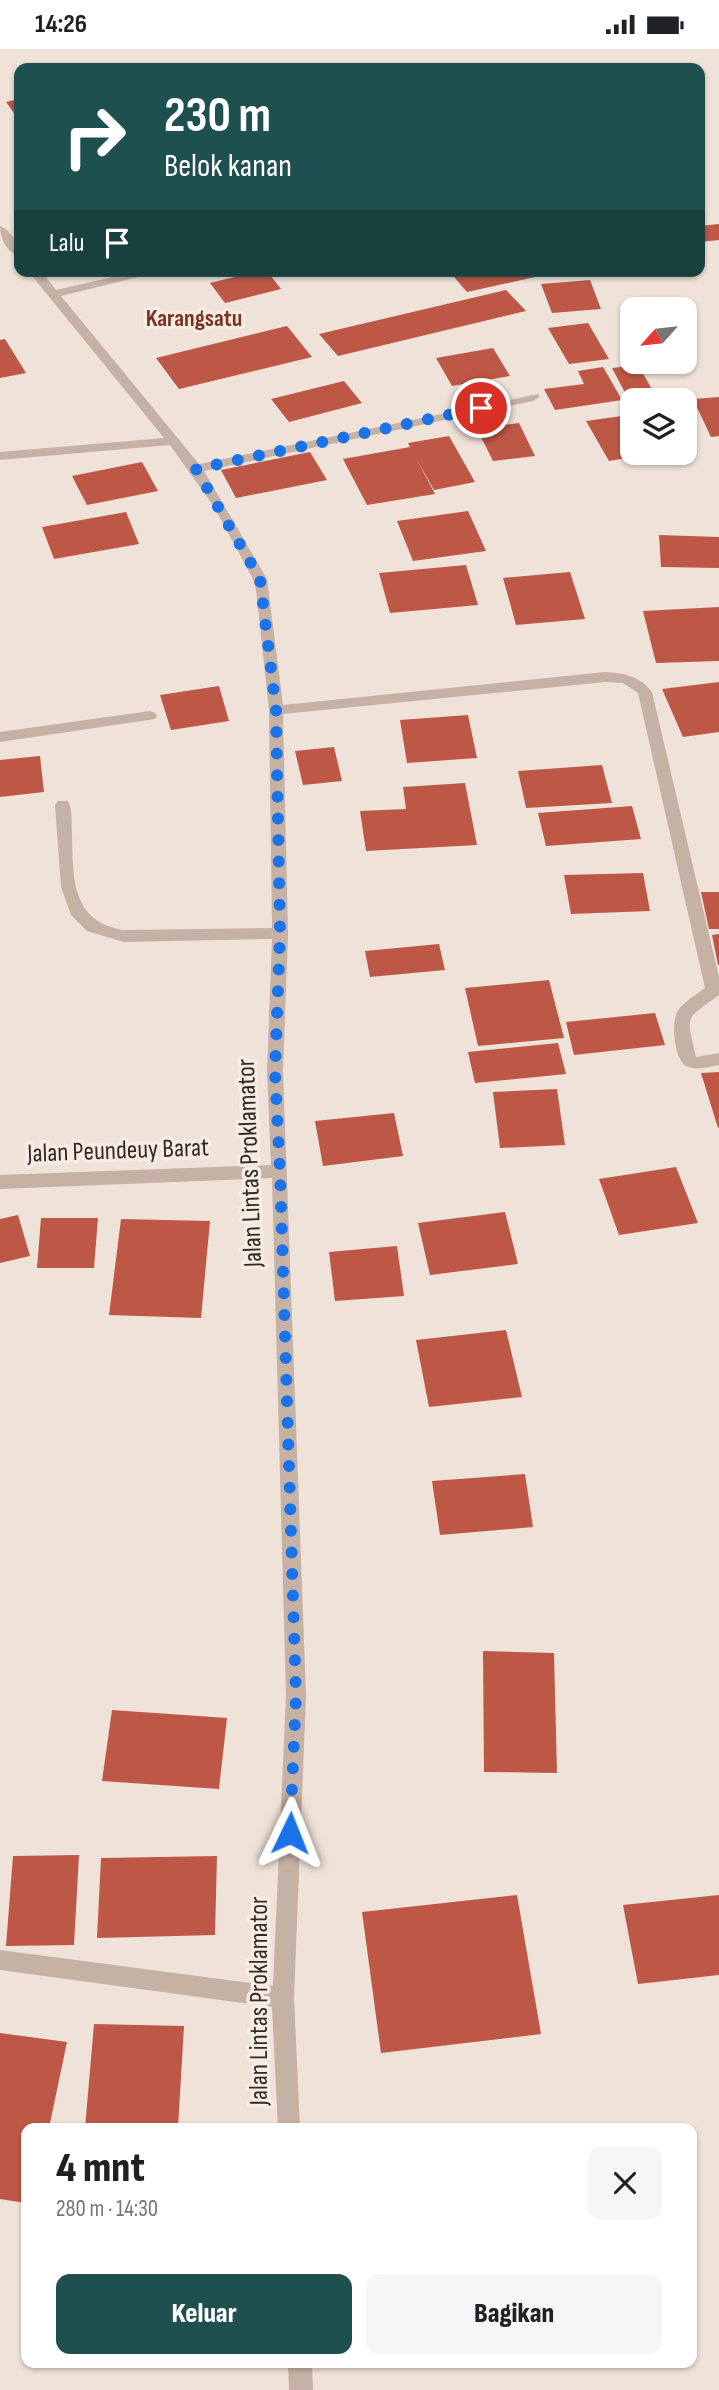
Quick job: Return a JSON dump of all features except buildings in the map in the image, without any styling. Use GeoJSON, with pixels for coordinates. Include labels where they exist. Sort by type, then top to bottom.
{"type":"FeatureCollection","features":[{"type":"Feature","properties":{"kind":"street"},"geometry":{"type":"LineString","coordinates":[[0,230],[14,247]]}},
{"type":"Feature","properties":{"kind":"street","name":"Jalan Lintas Proklamator"},"geometry":{"type":"LineString","coordinates":[[39,277],[134,388],[171,441],[196,469],[260,579],[276,710],[280,933],[275,1072],[296,1696],[283,1998],[289,2123]]}},
{"type":"Feature","properties":{"kind":"street"},"geometry":{"type":"LineString","coordinates":[[53,294],[130,277]]}},
{"type":"Feature","properties":{"kind":"street"},"geometry":{"type":"LineString","coordinates":[[196,469],[533,397]]}},
{"type":"Feature","properties":{"kind":"street"},"geometry":{"type":"LineString","coordinates":[[0,456],[171,441]]}},
{"type":"Feature","properties":{"kind":"street"},"geometry":{"type":"LineString","coordinates":[[276,710],[605,677],[631,679],[639,684],[645,692],[714,990],[685,1012],[680,1022],[688,1060],[694,1063],[719,1059]]}},
{"type":"Feature","properties":{"kind":"street"},"geometry":{"type":"LineString","coordinates":[[0,737],[150,716]]}},
{"type":"Feature","properties":{"kind":"street"},"geometry":{"type":"LineString","coordinates":[[63,804],[69,893],[75,912],[86,923],[103,932],[124,936],[280,933]]}},
{"type":"Feature","properties":{"kind":"street","name":"Jalan Peundeuy Barat"},"geometry":{"type":"LineString","coordinates":[[0,1182],[280,1171]]}},
{"type":"Feature","properties":{"kind":"street"},"geometry":{"type":"LineString","coordinates":[[0,1960],[283,1998]]}},
{"type":"Feature","properties":{"kind":"street"},"geometry":{"type":"LineString","coordinates":[[300,2368],[301,2390]]}},
{"type":"Feature","properties":{"kind":"district","name":"Karangsatu"},"geometry":{"type":"Point","coordinates":[194,318]}},
{"type":"Feature","properties":{"kind":"route"},"geometry":{"type":"LineString","coordinates":[[290,1833],[296,1696],[275,1072],[280,933],[276,710],[260,579],[196,469],[481,408]]}}]}
